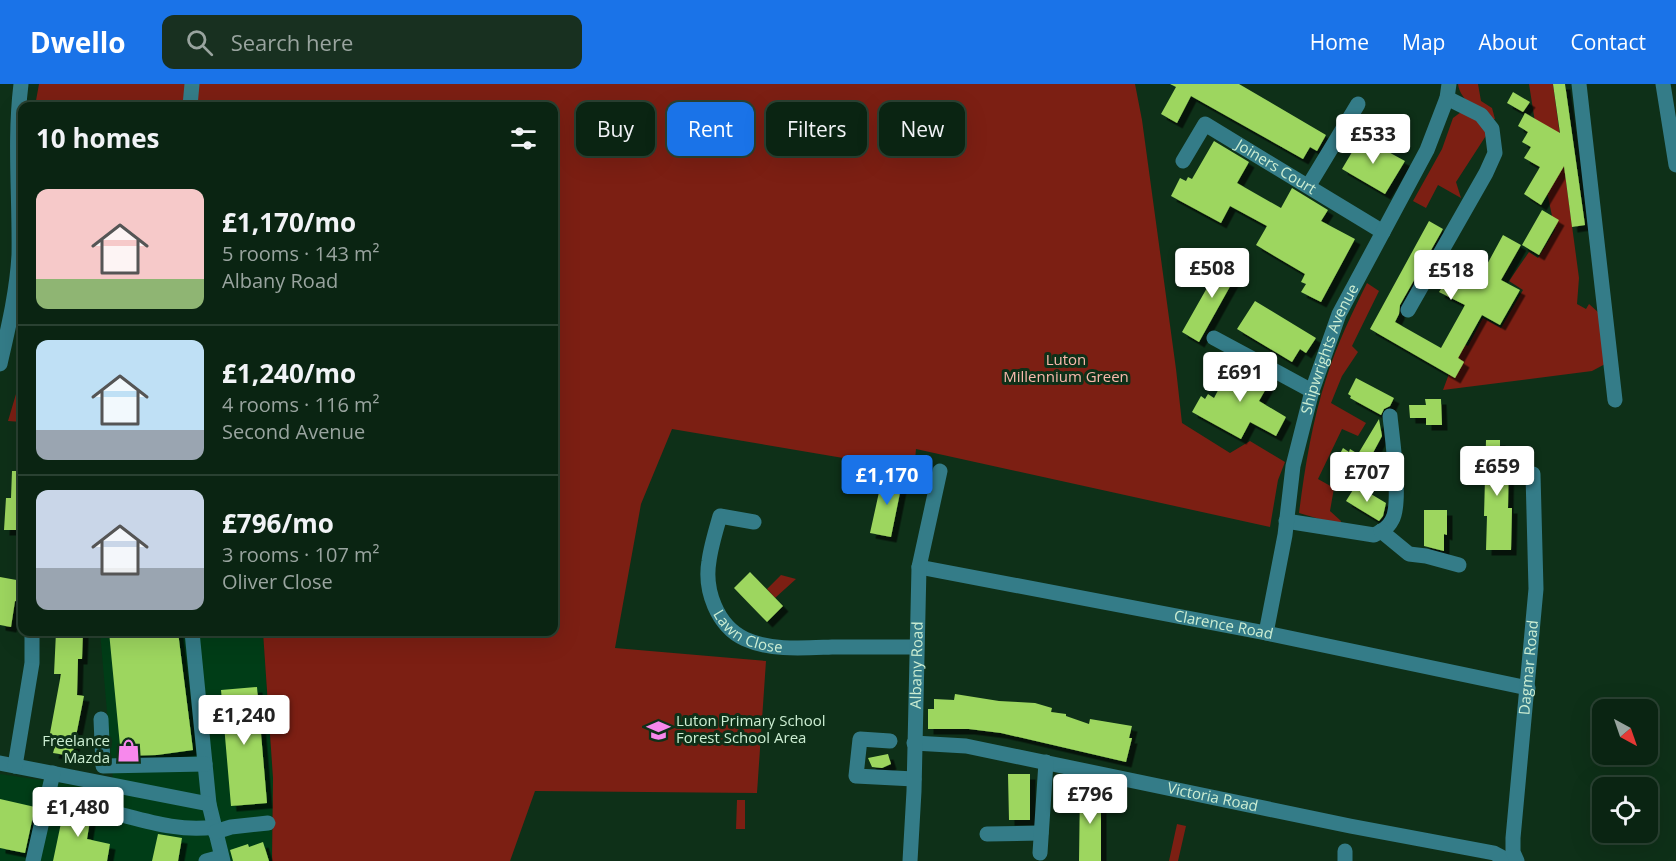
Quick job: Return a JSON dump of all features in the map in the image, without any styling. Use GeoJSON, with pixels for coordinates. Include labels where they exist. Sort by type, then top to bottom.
{"type":"FeatureCollection","features":[{"type":"Feature","properties":{"kind":"street"},"geometry":{"type":"LineString","coordinates":[[19,102],[21,84]]}},
{"type":"Feature","properties":{"kind":"street"},"geometry":{"type":"LineString","coordinates":[[190,102],[192,84]]}},
{"type":"Feature","properties":{"kind":"street"},"geometry":{"type":"LineString","coordinates":[[1579,84],[1615,400]]}},
{"type":"Feature","properties":{"kind":"street"},"geometry":{"type":"LineString","coordinates":[[1663,84],[1676,165]]}},
{"type":"Feature","properties":{"kind":"street"},"geometry":{"type":"LineString","coordinates":[[1408,310],[1495,153],[1492,129],[1481,115],[1448,91]]}},
{"type":"Feature","properties":{"kind":"street","name":"Shipwrights Avenue"},"geometry":{"type":"LineString","coordinates":[[1266,633],[1286,521],[1293,466],[1312,391],[1339,314],[1427,150],[1448,91]]}},
{"type":"Feature","properties":{"kind":"street"},"geometry":{"type":"LineString","coordinates":[[1309,185],[1358,104]]}},
{"type":"Feature","properties":{"kind":"street"},"geometry":{"type":"LineString","coordinates":[[18,106],[18,185]]}},
{"type":"Feature","properties":{"kind":"street","name":"Joiners Court"},"geometry":{"type":"LineString","coordinates":[[1183,161],[1205,124],[1383,232]]}},
{"type":"Feature","properties":{"kind":"street"},"geometry":{"type":"LineString","coordinates":[[0,364],[18,263]]}},
{"type":"Feature","properties":{"kind":"street"},"geometry":{"type":"LineString","coordinates":[[1214,338],[1312,391]]}},
{"type":"Feature","properties":{"kind":"street"},"geometry":{"type":"LineString","coordinates":[[1286,521],[1374,535],[1386,529],[1394,518],[1396,492],[1390,416]]}},
{"type":"Feature","properties":{"kind":"street","name":"Albany Road"},"geometry":{"type":"LineString","coordinates":[[910,861],[919,567],[940,471]]}},
{"type":"Feature","properties":{"kind":"street","name":"Dagmar Road"},"geometry":{"type":"LineString","coordinates":[[1517,861],[1513,852],[1513,838],[1536,589],[1533,474]]}},
{"type":"Feature","properties":{"kind":"street","name":"Lawn Close"},"geometry":{"type":"LineString","coordinates":[[754,522],[720,516],[708,562],[709,585],[714,605],[724,622],[735,633],[748,640],[788,647],[916,647]]}},
{"type":"Feature","properties":{"kind":"street"},"geometry":{"type":"LineString","coordinates":[[1381,531],[1409,554],[1459,565]]}},
{"type":"Feature","properties":{"kind":"street","name":"Clarence Road"},"geometry":{"type":"LineString","coordinates":[[919,567],[1266,633],[1528,688]]}},
{"type":"Feature","properties":{"kind":"street"},"geometry":{"type":"LineString","coordinates":[[32,636],[32,663],[8,764],[209,804]]}},
{"type":"Feature","properties":{"kind":"street"},"geometry":{"type":"LineString","coordinates":[[192,636],[209,804],[217,860]]}},
{"type":"Feature","properties":{"kind":"street"},"geometry":{"type":"LineString","coordinates":[[101,719],[103,766],[205,764]]}},
{"type":"Feature","properties":{"kind":"street"},"geometry":{"type":"LineString","coordinates":[[890,741],[860,739],[856,776],[914,779]]}},
{"type":"Feature","properties":{"kind":"street","name":"Victoria Road"},"geometry":{"type":"LineString","coordinates":[[915,743],[966,746],[1350,826],[1494,853],[1509,861]]}},
{"type":"Feature","properties":{"kind":"street"},"geometry":{"type":"LineString","coordinates":[[1040,853],[1046,762]]}},
{"type":"Feature","properties":{"kind":"street"},"geometry":{"type":"LineString","coordinates":[[33,861],[53,773]]}},
{"type":"Feature","properties":{"kind":"street"},"geometry":{"type":"LineString","coordinates":[[102,810],[197,830],[268,823]]}},
{"type":"Feature","properties":{"kind":"street"},"geometry":{"type":"LineString","coordinates":[[987,834],[1041,833]]}},
{"type":"Feature","properties":{"kind":"shaded area"},"geometry":{"type":"Polygon","coordinates":[[[100,636],[263,636],[273,778],[272,861],[0,861],[0,774],[114,791],[100,636]]]}},
{"type":"Feature","properties":{"kind":"green space","name":"Luton Millennium Green"},"geometry":{"type":"Polygon","coordinates":[[[39,84],[1135,84],[1142,120],[1182,423],[1230,453],[1250,441],[1285,462],[1278,480],[1270,527],[916,449],[914,470],[672,429],[641,504],[615,648],[766,661],[757,793],[535,791],[510,861],[272,861],[273,778],[263,636],[558,636],[558,102],[36,102],[39,84]]]}},
{"type":"Feature","properties":{"kind":"green space"},"geometry":{"type":"Polygon","coordinates":[[[1458,84],[1478,84],[1481,101],[1492,108],[1495,119],[1490,120],[1470,104],[1459,90],[1458,84]]]}},
{"type":"Feature","properties":{"kind":"green space"},"geometry":{"type":"Polygon","coordinates":[[[1529,84],[1553,84],[1579,278],[1577,304],[1586,309],[1589,304],[1599,313],[1607,363],[1592,371],[1443,390],[1456,355],[1464,344],[1468,346],[1483,318],[1501,328],[1523,290],[1509,281],[1529,252],[1538,258],[1555,230],[1543,173],[1529,84]]]}},
{"type":"Feature","properties":{"kind":"green space"},"geometry":{"type":"Polygon","coordinates":[[[1467,111],[1489,131],[1456,182],[1461,198],[1438,185],[1426,208],[1413,201],[1442,149],[1453,118],[1467,111]]]}},
{"type":"Feature","properties":{"kind":"green space"},"geometry":{"type":"Polygon","coordinates":[[[1367,283],[1379,291],[1352,346],[1358,352],[1342,376],[1331,403],[1366,423],[1358,436],[1342,429],[1318,479],[1334,488],[1330,511],[1341,521],[1340,525],[1299,513],[1310,444],[1322,393],[1340,340],[1367,283]]]}},
{"type":"Feature","properties":{"kind":"green space"},"geometry":{"type":"Polygon","coordinates":[[[18,381],[18,422],[8,421],[18,381]]]}},
{"type":"Feature","properties":{"kind":"green space"},"geometry":{"type":"Polygon","coordinates":[[[781,575],[796,579],[775,598],[767,589],[781,575]]]}},
{"type":"Feature","properties":{"kind":"green space"},"geometry":{"type":"Polygon","coordinates":[[[737,800],[745,800],[745,829],[736,829],[737,800]]]}},
{"type":"Feature","properties":{"kind":"green space"},"geometry":{"type":"Polygon","coordinates":[[[1177,824],[1186,826],[1178,861],[1169,861],[1177,824]]]}},
{"type":"Feature","properties":{"kind":"building"},"geometry":{"type":"Polygon","coordinates":[[[1170,84],[1239,84],[1326,135],[1317,151],[1310,147],[1303,159],[1191,96],[1177,123],[1161,114],[1176,87],[1170,84]]]}},
{"type":"Feature","properties":{"kind":"building"},"geometry":{"type":"Polygon","coordinates":[[[1553,84],[1565,84],[1585,225],[1572,227],[1564,166],[1541,205],[1524,194],[1540,167],[1524,158],[1531,147],[1522,142],[1528,132],[1518,126],[1525,113],[1560,133],[1553,84]]]}},
{"type":"Feature","properties":{"kind":"building"},"geometry":{"type":"Polygon","coordinates":[[[1513,92],[1530,102],[1523,112],[1507,103],[1513,92]]]}},
{"type":"Feature","properties":{"kind":"building"},"geometry":{"type":"Polygon","coordinates":[[[1361,137],[1405,161],[1385,194],[1342,169],[1361,137]]]}},
{"type":"Feature","properties":{"kind":"building"},"geometry":{"type":"Polygon","coordinates":[[[1214,141],[1249,162],[1237,183],[1281,208],[1292,188],[1328,210],[1321,221],[1355,239],[1321,302],[1301,292],[1306,284],[1301,282],[1305,274],[1256,245],[1267,226],[1230,206],[1221,223],[1171,196],[1180,178],[1186,181],[1188,177],[1192,179],[1214,141]]]}},
{"type":"Feature","properties":{"kind":"building"},"geometry":{"type":"Polygon","coordinates":[[[1542,210],[1559,220],[1539,255],[1522,245],[1542,210]]]}},
{"type":"Feature","properties":{"kind":"building"},"geometry":{"type":"Polygon","coordinates":[[[1429,221],[1443,229],[1400,305],[1395,322],[1441,348],[1465,305],[1439,292],[1461,258],[1484,270],[1503,235],[1521,245],[1501,280],[1520,290],[1500,325],[1482,315],[1458,358],[1464,362],[1455,378],[1370,329],[1429,221]]]}},
{"type":"Feature","properties":{"kind":"building"},"geometry":{"type":"Polygon","coordinates":[[[1225,256],[1242,265],[1199,342],[1182,332],[1225,256]]]}},
{"type":"Feature","properties":{"kind":"building"},"geometry":{"type":"Polygon","coordinates":[[[1255,301],[1316,338],[1306,353],[1300,349],[1292,362],[1237,329],[1255,301]]]}},
{"type":"Feature","properties":{"kind":"building"},"geometry":{"type":"Polygon","coordinates":[[[1234,360],[1271,380],[1259,401],[1286,417],[1276,436],[1250,422],[1241,439],[1192,412],[1201,396],[1205,399],[1208,394],[1214,398],[1234,360]]]}},
{"type":"Feature","properties":{"kind":"building"},"geometry":{"type":"Polygon","coordinates":[[[1356,378],[1394,398],[1381,415],[1350,398],[1348,394],[1356,378]]]}},
{"type":"Feature","properties":{"kind":"building"},"geometry":{"type":"Polygon","coordinates":[[[1425,399],[1441,399],[1442,425],[1426,425],[1426,418],[1410,418],[1409,405],[1426,405],[1425,399]]]}},
{"type":"Feature","properties":{"kind":"building"},"geometry":{"type":"Polygon","coordinates":[[[1379,419],[1382,436],[1359,479],[1334,465],[1343,448],[1358,454],[1379,419]]]}},
{"type":"Feature","properties":{"kind":"building"},"geometry":{"type":"Polygon","coordinates":[[[1486,440],[1500,440],[1500,446],[1509,446],[1508,508],[1512,508],[1511,550],[1486,550],[1487,516],[1484,516],[1486,440]]]}},
{"type":"Feature","properties":{"kind":"building"},"geometry":{"type":"Polygon","coordinates":[[[12,471],[18,471],[18,530],[4,530],[6,498],[11,498],[12,471]]]}},
{"type":"Feature","properties":{"kind":"building"},"geometry":{"type":"Polygon","coordinates":[[[883,474],[903,478],[891,537],[870,533],[883,474]]]}},
{"type":"Feature","properties":{"kind":"building"},"geometry":{"type":"Polygon","coordinates":[[[1356,485],[1386,503],[1383,516],[1379,521],[1346,501],[1356,485]]]}},
{"type":"Feature","properties":{"kind":"building"},"geometry":{"type":"Polygon","coordinates":[[[1424,510],[1447,510],[1447,535],[1444,534],[1444,551],[1424,546],[1424,510]]]}},
{"type":"Feature","properties":{"kind":"building"},"geometry":{"type":"Polygon","coordinates":[[[750,572],[783,606],[767,622],[734,588],[750,572]]]}},
{"type":"Feature","properties":{"kind":"building"},"geometry":{"type":"Polygon","coordinates":[[[0,577],[18,580],[18,601],[15,601],[11,627],[0,625],[0,577]]]}},
{"type":"Feature","properties":{"kind":"building"},"geometry":{"type":"Polygon","coordinates":[[[56,636],[83,636],[82,659],[78,659],[77,695],[84,696],[72,756],[53,753],[55,746],[48,744],[61,674],[54,674],[56,636]]]}},
{"type":"Feature","properties":{"kind":"building"},"geometry":{"type":"Polygon","coordinates":[[[109,636],[179,636],[193,750],[157,755],[121,756],[109,636]]]}},
{"type":"Feature","properties":{"kind":"building"},"geometry":{"type":"Polygon","coordinates":[[[257,687],[267,803],[231,806],[221,690],[257,687]]]}},
{"type":"Feature","properties":{"kind":"building"},"geometry":{"type":"Polygon","coordinates":[[[955,694],[999,701],[1035,703],[1052,708],[1051,712],[1066,714],[1066,716],[1089,724],[1090,719],[1132,726],[1129,738],[1132,738],[1126,762],[1001,733],[969,729],[928,729],[928,709],[934,709],[934,699],[954,700],[955,694]]]}},
{"type":"Feature","properties":{"kind":"building"},"geometry":{"type":"Polygon","coordinates":[[[888,754],[891,764],[882,768],[872,767],[868,758],[888,754]]]}},
{"type":"Feature","properties":{"kind":"building"},"geometry":{"type":"Polygon","coordinates":[[[1008,774],[1030,774],[1030,820],[1009,820],[1008,774]]]}},
{"type":"Feature","properties":{"kind":"building"},"geometry":{"type":"Polygon","coordinates":[[[1080,788],[1101,788],[1101,861],[1079,861],[1080,788]]]}},
{"type":"Feature","properties":{"kind":"building"},"geometry":{"type":"Polygon","coordinates":[[[0,799],[35,807],[25,853],[0,848],[0,799]]]}},
{"type":"Feature","properties":{"kind":"building"},"geometry":{"type":"Polygon","coordinates":[[[65,804],[92,808],[87,839],[110,844],[107,861],[53,861],[65,804]]]}},
{"type":"Feature","properties":{"kind":"building"},"geometry":{"type":"Polygon","coordinates":[[[158,834],[182,838],[178,861],[152,861],[158,834]]]}},
{"type":"Feature","properties":{"kind":"building"},"geometry":{"type":"Polygon","coordinates":[[[263,842],[269,861],[233,861],[230,850],[263,842]]]}},
{"type":"Feature","properties":{"kind":"place","name":"Luton Primary School Forest School Area"},"geometry":{"type":"Point","coordinates":[658,730]}},
{"type":"Feature","properties":{"kind":"place","name":"Freelance Mazda"},"geometry":{"type":"Point","coordinates":[128,750]}}]}
